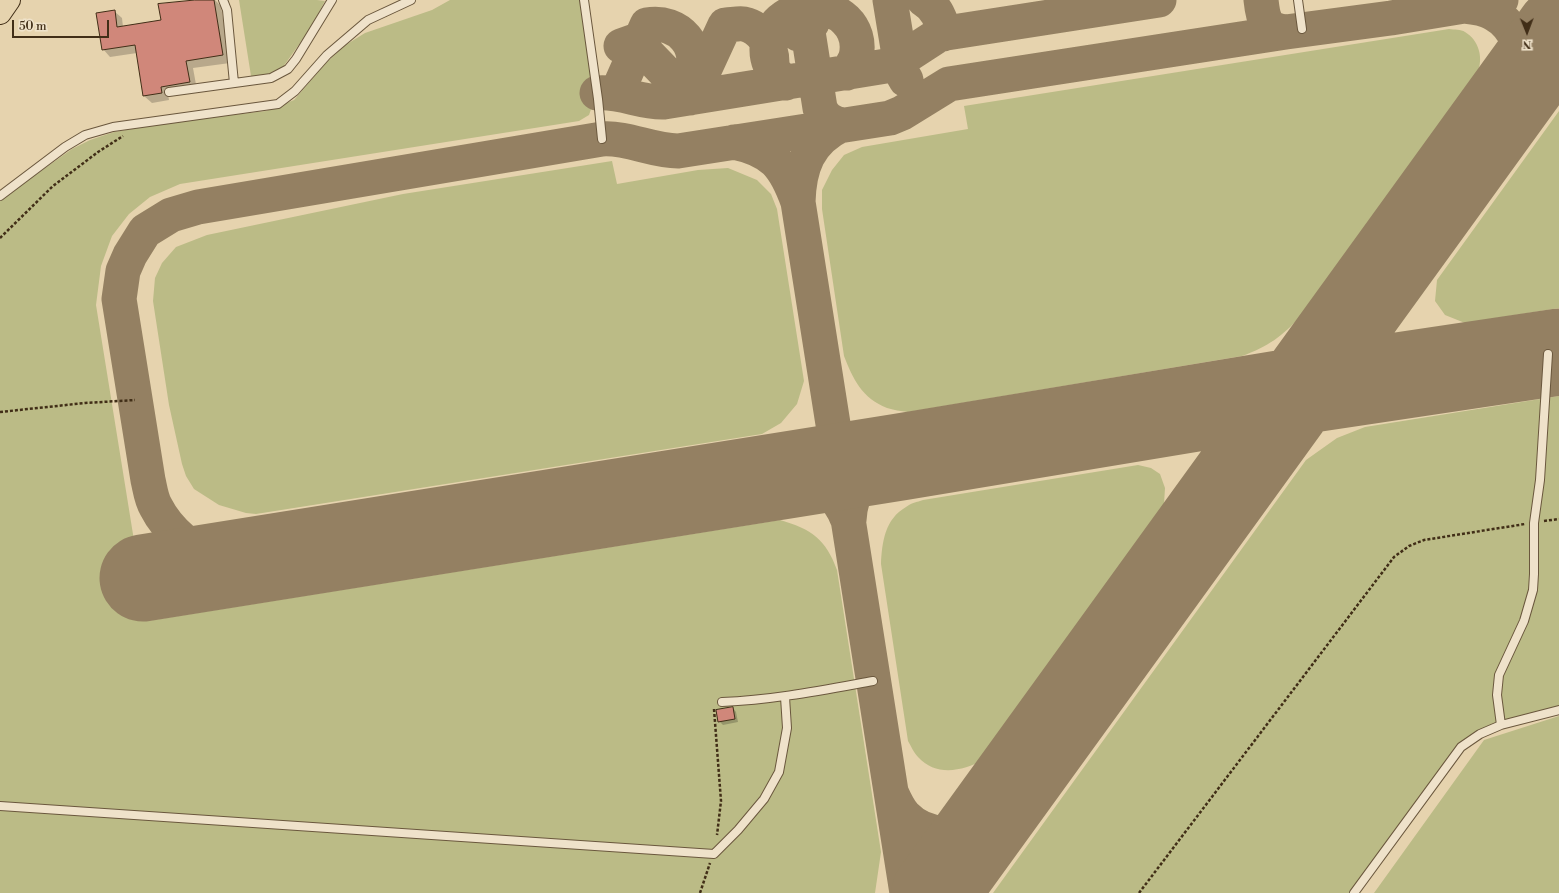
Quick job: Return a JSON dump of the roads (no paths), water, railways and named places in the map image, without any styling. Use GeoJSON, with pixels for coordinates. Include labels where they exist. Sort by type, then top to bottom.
{"type":"FeatureCollection","features":[{"type":"Feature","properties":{"kind":"main road"},"geometry":{"type":"LineString","coordinates":[[0,13],[10,0]]}},
{"type":"Feature","properties":{"kind":"lane"},"geometry":{"type":"LineString","coordinates":[[223,0],[227,10],[234,83]]}},
{"type":"Feature","properties":{"kind":"lane"},"geometry":{"type":"LineString","coordinates":[[169,92],[271,78],[288,69],[296,59],[332,0]]}},
{"type":"Feature","properties":{"kind":"lane"},"geometry":{"type":"LineString","coordinates":[[0,196],[65,147],[85,135],[114,127],[278,104],[295,91],[327,55],[368,20],[411,0]]}},
{"type":"Feature","properties":{"kind":"lane"},"geometry":{"type":"LineString","coordinates":[[584,0],[602,139]]}},
{"type":"Feature","properties":{"kind":"lane"},"geometry":{"type":"LineString","coordinates":[[1298,0],[1302,29]]}},
{"type":"Feature","properties":{"kind":"lane"},"geometry":{"type":"LineString","coordinates":[[1501,725],[1497,695],[1499,675],[1524,621],[1533,590],[1534,523],[1540,480],[1548,354]]}},
{"type":"Feature","properties":{"kind":"lane"},"geometry":{"type":"LineString","coordinates":[[722,702],[751,701],[785,697],[873,681]]}},
{"type":"Feature","properties":{"kind":"lane"},"geometry":{"type":"LineString","coordinates":[[0,806],[714,854],[738,830],[764,799],[779,772],[787,728],[785,697]]}},
{"type":"Feature","properties":{"kind":"lane"},"geometry":{"type":"LineString","coordinates":[[1354,893],[1454,754],[1461,747],[1480,734],[1501,725],[1559,710]]}}]}
